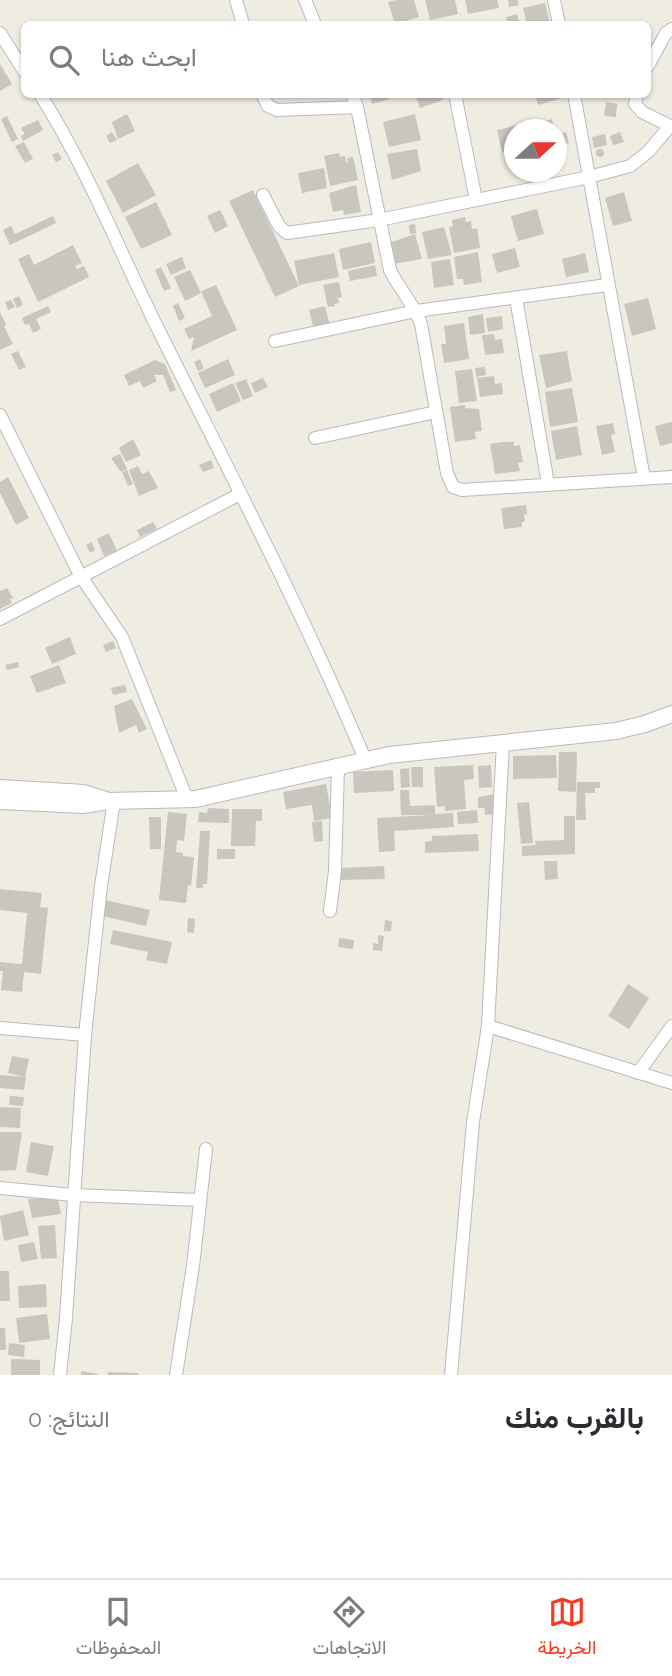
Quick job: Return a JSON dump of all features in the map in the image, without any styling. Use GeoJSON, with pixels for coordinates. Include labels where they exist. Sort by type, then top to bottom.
{"type":"FeatureCollection","features":[{"type":"Feature","properties":{"kind":"street"},"geometry":{"type":"LineString","coordinates":[[236,0],[242,21]]}},
{"type":"Feature","properties":{"kind":"street"},"geometry":{"type":"LineString","coordinates":[[305,0],[314,21]]}},
{"type":"Feature","properties":{"kind":"street"},"geometry":{"type":"LineString","coordinates":[[554,0],[558,21]]}},
{"type":"Feature","properties":{"kind":"street"},"geometry":{"type":"LineString","coordinates":[[651,60],[666,33],[672,29]]}},
{"type":"Feature","properties":{"kind":"street"},"geometry":{"type":"LineString","coordinates":[[0,33],[21,66]]}},
{"type":"Feature","properties":{"kind":"street"},"geometry":{"type":"LineString","coordinates":[[42,98],[86,175],[136,284],[289,593],[366,760]]}},
{"type":"Feature","properties":{"kind":"street"},"geometry":{"type":"LineString","coordinates":[[264,98],[268,106],[277,110],[357,107]]}},
{"type":"Feature","properties":{"kind":"street"},"geometry":{"type":"LineString","coordinates":[[354,98],[390,270],[416,311],[421,324],[447,473],[453,486],[461,490],[672,477]]}},
{"type":"Feature","properties":{"kind":"street"},"geometry":{"type":"LineString","coordinates":[[456,98],[476,200]]}},
{"type":"Feature","properties":{"kind":"street"},"geometry":{"type":"LineString","coordinates":[[574,98],[644,478]]}},
{"type":"Feature","properties":{"kind":"street"},"geometry":{"type":"LineString","coordinates":[[263,195],[279,226],[287,233],[379,220],[589,177],[630,166],[648,152],[671,127],[642,112],[635,104],[636,98]]}},
{"type":"Feature","properties":{"kind":"street"},"geometry":{"type":"LineString","coordinates":[[275,341],[416,311],[607,285]]}},
{"type":"Feature","properties":{"kind":"street"},"geometry":{"type":"LineString","coordinates":[[516,298],[548,484]]}},
{"type":"Feature","properties":{"kind":"street"},"geometry":{"type":"LineString","coordinates":[[315,438],[436,412]]}},
{"type":"Feature","properties":{"kind":"street"},"geometry":{"type":"LineString","coordinates":[[0,415],[80,575],[121,637],[187,800]]}},
{"type":"Feature","properties":{"kind":"street"},"geometry":{"type":"LineString","coordinates":[[0,619],[240,494]]}},
{"type":"Feature","properties":{"kind":"street"},"geometry":{"type":"LineString","coordinates":[[0,801],[83,805],[111,801],[187,800],[366,760],[616,731],[672,714]]}},
{"type":"Feature","properties":{"kind":"street"},"geometry":{"type":"LineString","coordinates":[[451,1375],[472,1122],[488,1026],[503,743]]}},
{"type":"Feature","properties":{"kind":"street"},"geometry":{"type":"LineString","coordinates":[[330,911],[335,871],[338,767]]}},
{"type":"Feature","properties":{"kind":"street"},"geometry":{"type":"LineString","coordinates":[[0,788],[83,793],[111,801]]}},
{"type":"Feature","properties":{"kind":"street"},"geometry":{"type":"LineString","coordinates":[[60,1375],[85,1035],[111,801]]}},
{"type":"Feature","properties":{"kind":"street"},"geometry":{"type":"LineString","coordinates":[[488,1026],[672,1083]]}},
{"type":"Feature","properties":{"kind":"street"},"geometry":{"type":"LineString","coordinates":[[638,1073],[672,1026]]}},
{"type":"Feature","properties":{"kind":"street"},"geometry":{"type":"LineString","coordinates":[[0,1028],[85,1035]]}},
{"type":"Feature","properties":{"kind":"street"},"geometry":{"type":"LineString","coordinates":[[176,1375],[193,1266],[206,1149]]}},
{"type":"Feature","properties":{"kind":"street"},"geometry":{"type":"LineString","coordinates":[[0,1188],[73,1195],[199,1200]]}},
{"type":"Feature","properties":{"kind":"building"},"geometry":{"type":"Polygon","coordinates":[[[414,0],[419,17],[394,21],[388,2],[414,0]]]}},
{"type":"Feature","properties":{"kind":"building"},"geometry":{"type":"Polygon","coordinates":[[[425,0],[455,0],[458,14],[430,20],[425,0]]]}},
{"type":"Feature","properties":{"kind":"building"},"geometry":{"type":"Polygon","coordinates":[[[465,0],[497,0],[499,8],[468,14],[465,0]]]}},
{"type":"Feature","properties":{"kind":"building"},"geometry":{"type":"Polygon","coordinates":[[[508,0],[517,0],[519,5],[509,7],[508,0]]]}},
{"type":"Feature","properties":{"kind":"building"},"geometry":{"type":"Polygon","coordinates":[[[545,3],[549,21],[526,21],[523,8],[545,3]]]}},
{"type":"Feature","properties":{"kind":"building"},"geometry":{"type":"Polygon","coordinates":[[[517,14],[519,21],[507,21],[506,17],[517,14]]]}},
{"type":"Feature","properties":{"kind":"building"},"geometry":{"type":"Polygon","coordinates":[[[0,64],[12,84],[0,91],[0,64]]]}},
{"type":"Feature","properties":{"kind":"building"},"geometry":{"type":"Polygon","coordinates":[[[371,98],[389,98],[389,99],[372,104],[371,98]]]}},
{"type":"Feature","properties":{"kind":"building"},"geometry":{"type":"Polygon","coordinates":[[[416,98],[442,98],[443,100],[420,108],[416,98]]]}},
{"type":"Feature","properties":{"kind":"building"},"geometry":{"type":"Polygon","coordinates":[[[536,98],[562,98],[538,105],[536,98]]]}},
{"type":"Feature","properties":{"kind":"building"},"geometry":{"type":"Polygon","coordinates":[[[606,102],[617,104],[616,117],[604,116],[606,102]]]}},
{"type":"Feature","properties":{"kind":"building"},"geometry":{"type":"Polygon","coordinates":[[[127,114],[135,131],[118,139],[112,122],[127,114]]]}},
{"type":"Feature","properties":{"kind":"building"},"geometry":{"type":"Polygon","coordinates":[[[415,114],[421,140],[389,147],[383,122],[415,114]]]}},
{"type":"Feature","properties":{"kind":"building"},"geometry":{"type":"Polygon","coordinates":[[[7,116],[18,139],[12,142],[1,119],[7,116]]]}},
{"type":"Feature","properties":{"kind":"building"},"geometry":{"type":"Polygon","coordinates":[[[38,120],[43,130],[23,141],[21,136],[25,134],[21,128],[38,120]]]}},
{"type":"Feature","properties":{"kind":"building"},"geometry":{"type":"Polygon","coordinates":[[[504,128],[504,152],[502,152],[497,130],[504,128]]]}},
{"type":"Feature","properties":{"kind":"building"},"geometry":{"type":"Polygon","coordinates":[[[112,132],[117,140],[110,143],[106,136],[112,132]]]}},
{"type":"Feature","properties":{"kind":"building"},"geometry":{"type":"Polygon","coordinates":[[[620,132],[624,142],[613,145],[610,136],[620,132]]]}},
{"type":"Feature","properties":{"kind":"building"},"geometry":{"type":"Polygon","coordinates":[[[605,134],[607,145],[594,148],[592,137],[605,134]]]}},
{"type":"Feature","properties":{"kind":"building"},"geometry":{"type":"Polygon","coordinates":[[[24,142],[33,159],[25,163],[15,146],[24,142]]]}},
{"type":"Feature","properties":{"kind":"building"},"geometry":{"type":"Polygon","coordinates":[[[417,149],[421,171],[392,180],[387,154],[417,149]]]}},
{"type":"Feature","properties":{"kind":"building"},"geometry":{"type":"Polygon","coordinates":[[[600,149],[604,153],[600,157],[596,153],[600,149]]]}},
{"type":"Feature","properties":{"kind":"building"},"geometry":{"type":"Polygon","coordinates":[[[58,152],[62,159],[56,162],[52,155],[58,152]]]}},
{"type":"Feature","properties":{"kind":"building"},"geometry":{"type":"Polygon","coordinates":[[[339,153],[340,157],[345,156],[346,163],[347,158],[353,157],[358,180],[330,186],[324,156],[339,153]]]}},
{"type":"Feature","properties":{"kind":"building"},"geometry":{"type":"Polygon","coordinates":[[[138,163],[156,195],[123,213],[106,181],[138,163]]]}},
{"type":"Feature","properties":{"kind":"building"},"geometry":{"type":"Polygon","coordinates":[[[324,168],[327,188],[302,193],[298,173],[324,168]]]}},
{"type":"Feature","properties":{"kind":"building"},"geometry":{"type":"Polygon","coordinates":[[[356,185],[361,212],[344,215],[343,210],[333,212],[329,193],[356,185]]]}},
{"type":"Feature","properties":{"kind":"building"},"geometry":{"type":"Polygon","coordinates":[[[253,190],[299,286],[275,297],[229,201],[253,190]]]}},
{"type":"Feature","properties":{"kind":"building"},"geometry":{"type":"Polygon","coordinates":[[[624,192],[632,221],[613,226],[605,198],[624,192]]]}},
{"type":"Feature","properties":{"kind":"building"},"geometry":{"type":"Polygon","coordinates":[[[156,202],[172,235],[141,249],[125,217],[156,202]]]}},
{"type":"Feature","properties":{"kind":"building"},"geometry":{"type":"Polygon","coordinates":[[[537,209],[544,234],[518,241],[511,216],[537,209]]]}},
{"type":"Feature","properties":{"kind":"building"},"geometry":{"type":"Polygon","coordinates":[[[220,210],[228,226],[215,233],[207,216],[220,210]]]}},
{"type":"Feature","properties":{"kind":"building"},"geometry":{"type":"Polygon","coordinates":[[[53,216],[56,223],[10,245],[3,230],[11,226],[15,234],[53,216]]]}},
{"type":"Feature","properties":{"kind":"building"},"geometry":{"type":"Polygon","coordinates":[[[465,217],[466,222],[471,221],[472,229],[477,228],[480,248],[454,253],[449,227],[453,226],[452,220],[465,217]]]}},
{"type":"Feature","properties":{"kind":"building"},"geometry":{"type":"Polygon","coordinates":[[[415,224],[416,233],[410,234],[409,225],[415,224]]]}},
{"type":"Feature","properties":{"kind":"building"},"geometry":{"type":"Polygon","coordinates":[[[444,227],[452,255],[428,259],[422,232],[444,227]]]}},
{"type":"Feature","properties":{"kind":"building"},"geometry":{"type":"Polygon","coordinates":[[[415,234],[422,259],[393,264],[389,243],[415,234]]]}},
{"type":"Feature","properties":{"kind":"building"},"geometry":{"type":"Polygon","coordinates":[[[371,242],[375,263],[343,270],[339,249],[371,242]]]}},
{"type":"Feature","properties":{"kind":"building"},"geometry":{"type":"Polygon","coordinates":[[[73,245],[82,263],[75,266],[77,269],[84,266],[89,277],[38,302],[18,259],[29,254],[34,265],[73,245]]]}},
{"type":"Feature","properties":{"kind":"building"},"geometry":{"type":"Polygon","coordinates":[[[515,248],[520,267],[497,273],[492,254],[515,248]]]}},
{"type":"Feature","properties":{"kind":"building"},"geometry":{"type":"Polygon","coordinates":[[[478,252],[482,282],[464,285],[463,279],[457,279],[454,257],[478,252]]]}},
{"type":"Feature","properties":{"kind":"building"},"geometry":{"type":"Polygon","coordinates":[[[334,253],[339,277],[299,285],[294,261],[334,253]]]}},
{"type":"Feature","properties":{"kind":"building"},"geometry":{"type":"Polygon","coordinates":[[[585,253],[589,272],[566,277],[562,259],[585,253]]]}},
{"type":"Feature","properties":{"kind":"building"},"geometry":{"type":"Polygon","coordinates":[[[182,257],[186,268],[171,275],[166,264],[182,257]]]}},
{"type":"Feature","properties":{"kind":"building"},"geometry":{"type":"Polygon","coordinates":[[[450,259],[454,285],[434,288],[431,262],[450,259]]]}},
{"type":"Feature","properties":{"kind":"building"},"geometry":{"type":"Polygon","coordinates":[[[375,265],[377,276],[350,281],[348,271],[375,265]]]}},
{"type":"Feature","properties":{"kind":"building"},"geometry":{"type":"Polygon","coordinates":[[[161,267],[171,288],[164,291],[155,270],[161,267]]]}},
{"type":"Feature","properties":{"kind":"building"},"geometry":{"type":"Polygon","coordinates":[[[190,270],[201,293],[185,301],[174,277],[190,270]]]}},
{"type":"Feature","properties":{"kind":"building"},"geometry":{"type":"Polygon","coordinates":[[[339,282],[342,297],[338,298],[339,303],[334,304],[335,306],[328,307],[323,285],[339,282]]]}},
{"type":"Feature","properties":{"kind":"building"},"geometry":{"type":"Polygon","coordinates":[[[216,285],[237,330],[191,351],[194,337],[189,339],[184,329],[212,316],[201,291],[216,285]]]}},
{"type":"Feature","properties":{"kind":"building"},"geometry":{"type":"Polygon","coordinates":[[[19,296],[23,305],[17,308],[13,299],[19,296]]]}},
{"type":"Feature","properties":{"kind":"building"},"geometry":{"type":"Polygon","coordinates":[[[648,298],[656,329],[632,336],[624,304],[648,298]]]}},
{"type":"Feature","properties":{"kind":"building"},"geometry":{"type":"Polygon","coordinates":[[[11,300],[15,307],[8,310],[5,302],[11,300]]]}},
{"type":"Feature","properties":{"kind":"building"},"geometry":{"type":"Polygon","coordinates":[[[178,303],[185,318],[179,321],[173,306],[178,303]]]}},
{"type":"Feature","properties":{"kind":"building"},"geometry":{"type":"Polygon","coordinates":[[[48,306],[51,312],[36,319],[41,329],[33,333],[22,318],[48,306]]]}},
{"type":"Feature","properties":{"kind":"building"},"geometry":{"type":"Polygon","coordinates":[[[325,306],[330,326],[314,330],[309,310],[325,306]]]}},
{"type":"Feature","properties":{"kind":"building"},"geometry":{"type":"Polygon","coordinates":[[[0,312],[13,344],[0,350],[0,312]]]}},
{"type":"Feature","properties":{"kind":"building"},"geometry":{"type":"Polygon","coordinates":[[[483,314],[485,333],[470,335],[468,317],[483,314]]]}},
{"type":"Feature","properties":{"kind":"building"},"geometry":{"type":"Polygon","coordinates":[[[502,316],[503,329],[488,332],[486,318],[502,316]]]}},
{"type":"Feature","properties":{"kind":"building"},"geometry":{"type":"Polygon","coordinates":[[[464,323],[469,359],[444,363],[441,344],[446,344],[444,326],[464,323]]]}},
{"type":"Feature","properties":{"kind":"building"},"geometry":{"type":"Polygon","coordinates":[[[494,334],[495,340],[502,339],[504,353],[485,355],[482,335],[494,334]]]}},
{"type":"Feature","properties":{"kind":"building"},"geometry":{"type":"Polygon","coordinates":[[[18,351],[26,367],[19,370],[11,354],[18,351]]]}},
{"type":"Feature","properties":{"kind":"building"},"geometry":{"type":"Polygon","coordinates":[[[567,351],[572,381],[546,388],[539,355],[567,351]]]}},
{"type":"Feature","properties":{"kind":"building"},"geometry":{"type":"Polygon","coordinates":[[[200,359],[204,369],[198,371],[194,362],[200,359]]]}},
{"type":"Feature","properties":{"kind":"building"},"geometry":{"type":"Polygon","coordinates":[[[228,359],[235,375],[205,388],[198,373],[228,359]]]}},
{"type":"Feature","properties":{"kind":"building"},"geometry":{"type":"Polygon","coordinates":[[[155,360],[165,364],[176,390],[170,392],[163,375],[154,375],[157,381],[143,388],[140,381],[129,386],[124,375],[155,360]]]}},
{"type":"Feature","properties":{"kind":"building"},"geometry":{"type":"Polygon","coordinates":[[[485,367],[486,375],[476,377],[475,368],[485,367]]]}},
{"type":"Feature","properties":{"kind":"building"},"geometry":{"type":"Polygon","coordinates":[[[472,369],[477,401],[459,403],[455,371],[472,369]]]}},
{"type":"Feature","properties":{"kind":"building"},"geometry":{"type":"Polygon","coordinates":[[[494,376],[495,384],[502,383],[503,394],[480,397],[477,378],[494,376]]]}},
{"type":"Feature","properties":{"kind":"building"},"geometry":{"type":"Polygon","coordinates":[[[263,378],[268,387],[255,393],[251,383],[263,378]]]}},
{"type":"Feature","properties":{"kind":"building"},"geometry":{"type":"Polygon","coordinates":[[[246,379],[253,396],[243,400],[235,383],[246,379]]]}},
{"type":"Feature","properties":{"kind":"building"},"geometry":{"type":"Polygon","coordinates":[[[233,383],[241,401],[217,412],[209,394],[233,383]]]}},
{"type":"Feature","properties":{"kind":"building"},"geometry":{"type":"Polygon","coordinates":[[[572,388],[578,422],[550,427],[545,392],[572,388]]]}},
{"type":"Feature","properties":{"kind":"building"},"geometry":{"type":"Polygon","coordinates":[[[465,405],[465,408],[479,409],[482,431],[475,432],[476,439],[455,442],[450,407],[465,405]]]}},
{"type":"Feature","properties":{"kind":"building"},"geometry":{"type":"Polygon","coordinates":[[[672,422],[672,443],[660,446],[655,426],[672,422]]]}},
{"type":"Feature","properties":{"kind":"building"},"geometry":{"type":"Polygon","coordinates":[[[613,423],[615,434],[611,435],[615,452],[602,455],[596,426],[613,423]]]}},
{"type":"Feature","properties":{"kind":"building"},"geometry":{"type":"Polygon","coordinates":[[[577,426],[582,455],[556,460],[551,431],[577,426]]]}},
{"type":"Feature","properties":{"kind":"building"},"geometry":{"type":"Polygon","coordinates":[[[133,439],[141,455],[126,462],[119,448],[133,439]]]}},
{"type":"Feature","properties":{"kind":"building"},"geometry":{"type":"Polygon","coordinates":[[[503,442],[520,445],[523,462],[518,463],[520,471],[495,474],[490,444],[503,442]]]}},
{"type":"Feature","properties":{"kind":"building"},"geometry":{"type":"Polygon","coordinates":[[[120,454],[127,469],[121,472],[111,458],[120,454]]]}},
{"type":"Feature","properties":{"kind":"building"},"geometry":{"type":"Polygon","coordinates":[[[211,460],[214,468],[203,472],[199,465],[211,460]]]}},
{"type":"Feature","properties":{"kind":"building"},"geometry":{"type":"Polygon","coordinates":[[[138,466],[142,474],[149,471],[158,488],[139,496],[129,470],[138,466]]]}},
{"type":"Feature","properties":{"kind":"building"},"geometry":{"type":"Polygon","coordinates":[[[127,470],[133,484],[128,486],[122,472],[127,470]]]}},
{"type":"Feature","properties":{"kind":"building"},"geometry":{"type":"Polygon","coordinates":[[[8,477],[29,518],[16,525],[0,493],[0,482],[8,477]]]}},
{"type":"Feature","properties":{"kind":"building"},"geometry":{"type":"Polygon","coordinates":[[[526,505],[527,514],[524,515],[522,527],[504,529],[501,508],[526,505]]]}},
{"type":"Feature","properties":{"kind":"building"},"geometry":{"type":"Polygon","coordinates":[[[153,522],[157,529],[140,537],[137,530],[153,522]]]}},
{"type":"Feature","properties":{"kind":"building"},"geometry":{"type":"Polygon","coordinates":[[[109,533],[117,551],[104,556],[97,539],[109,533]]]}},
{"type":"Feature","properties":{"kind":"building"},"geometry":{"type":"Polygon","coordinates":[[[92,542],[95,550],[90,553],[86,545],[92,542]]]}},
{"type":"Feature","properties":{"kind":"building"},"geometry":{"type":"Polygon","coordinates":[[[7,588],[13,598],[10,599],[12,603],[0,609],[0,591],[7,588]]]}},
{"type":"Feature","properties":{"kind":"building"},"geometry":{"type":"Polygon","coordinates":[[[70,637],[76,654],[52,664],[45,648],[70,637]]]}},
{"type":"Feature","properties":{"kind":"building"},"geometry":{"type":"Polygon","coordinates":[[[113,641],[116,648],[106,652],[103,645],[113,641]]]}},
{"type":"Feature","properties":{"kind":"building"},"geometry":{"type":"Polygon","coordinates":[[[18,662],[19,667],[7,670],[5,665],[18,662]]]}},
{"type":"Feature","properties":{"kind":"building"},"geometry":{"type":"Polygon","coordinates":[[[59,665],[66,683],[37,693],[30,676],[59,665]]]}},
{"type":"Feature","properties":{"kind":"building"},"geometry":{"type":"Polygon","coordinates":[[[125,685],[127,692],[113,695],[111,688],[125,685]]]}},
{"type":"Feature","properties":{"kind":"building"},"geometry":{"type":"Polygon","coordinates":[[[132,699],[147,729],[139,733],[136,725],[119,733],[114,706],[132,699]]]}},
{"type":"Feature","properties":{"kind":"building"},"geometry":{"type":"Polygon","coordinates":[[[559,752],[577,752],[576,792],[558,791],[559,752]]]}},
{"type":"Feature","properties":{"kind":"building"},"geometry":{"type":"Polygon","coordinates":[[[556,755],[557,778],[513,779],[513,756],[556,755]]]}},
{"type":"Feature","properties":{"kind":"building"},"geometry":{"type":"Polygon","coordinates":[[[473,765],[474,779],[464,780],[466,809],[445,811],[445,806],[437,807],[434,767],[473,765]]]}},
{"type":"Feature","properties":{"kind":"building"},"geometry":{"type":"Polygon","coordinates":[[[491,765],[492,787],[479,788],[478,766],[491,765]]]}},
{"type":"Feature","properties":{"kind":"building"},"geometry":{"type":"Polygon","coordinates":[[[411,767],[423,767],[423,787],[412,787],[411,767]]]}},
{"type":"Feature","properties":{"kind":"building"},"geometry":{"type":"Polygon","coordinates":[[[409,768],[410,787],[401,788],[400,769],[409,768]]]}},
{"type":"Feature","properties":{"kind":"building"},"geometry":{"type":"Polygon","coordinates":[[[393,770],[394,791],[354,793],[353,772],[393,770]]]}},
{"type":"Feature","properties":{"kind":"building"},"geometry":{"type":"Polygon","coordinates":[[[577,782],[600,782],[600,788],[595,788],[595,793],[585,793],[586,820],[576,820],[577,782]]]}},
{"type":"Feature","properties":{"kind":"building"},"geometry":{"type":"Polygon","coordinates":[[[326,784],[332,818],[314,821],[312,805],[286,809],[283,792],[326,784]]]}},
{"type":"Feature","properties":{"kind":"building"},"geometry":{"type":"Polygon","coordinates":[[[400,790],[409,790],[410,806],[435,805],[435,814],[453,813],[454,827],[394,831],[395,851],[379,852],[377,818],[431,815],[401,815],[400,790]]]}},
{"type":"Feature","properties":{"kind":"building"},"geometry":{"type":"Polygon","coordinates":[[[495,794],[497,814],[485,815],[484,808],[478,808],[478,797],[495,794]]]}},
{"type":"Feature","properties":{"kind":"building"},"geometry":{"type":"Polygon","coordinates":[[[529,802],[533,843],[521,844],[517,803],[529,802]]]}},
{"type":"Feature","properties":{"kind":"building"},"geometry":{"type":"Polygon","coordinates":[[[208,808],[229,809],[229,823],[198,822],[199,812],[207,813],[208,808]]]}},
{"type":"Feature","properties":{"kind":"building"},"geometry":{"type":"Polygon","coordinates":[[[232,809],[262,809],[262,821],[256,821],[255,846],[231,846],[232,809]]]}},
{"type":"Feature","properties":{"kind":"building"},"geometry":{"type":"Polygon","coordinates":[[[477,810],[478,823],[458,824],[457,812],[477,810]]]}},
{"type":"Feature","properties":{"kind":"building"},"geometry":{"type":"Polygon","coordinates":[[[168,812],[187,814],[184,841],[177,840],[176,852],[194,857],[186,903],[159,900],[168,812]]]}},
{"type":"Feature","properties":{"kind":"building"},"geometry":{"type":"Polygon","coordinates":[[[564,816],[575,816],[575,854],[522,856],[522,846],[536,845],[535,841],[564,840],[564,816]]]}},
{"type":"Feature","properties":{"kind":"building"},"geometry":{"type":"Polygon","coordinates":[[[149,817],[161,817],[161,849],[150,849],[149,817]]]}},
{"type":"Feature","properties":{"kind":"building"},"geometry":{"type":"Polygon","coordinates":[[[322,821],[323,841],[314,842],[312,822],[322,821]]]}},
{"type":"Feature","properties":{"kind":"building"},"geometry":{"type":"Polygon","coordinates":[[[200,831],[210,831],[207,884],[203,884],[203,888],[196,888],[200,831]]]}},
{"type":"Feature","properties":{"kind":"building"},"geometry":{"type":"Polygon","coordinates":[[[478,834],[479,851],[425,853],[425,842],[432,841],[432,836],[478,834]]]}},
{"type":"Feature","properties":{"kind":"building"},"geometry":{"type":"Polygon","coordinates":[[[217,849],[235,849],[235,859],[217,859],[217,849]]]}},
{"type":"Feature","properties":{"kind":"building"},"geometry":{"type":"Polygon","coordinates":[[[544,861],[557,861],[558,879],[545,880],[544,861]]]}},
{"type":"Feature","properties":{"kind":"building"},"geometry":{"type":"Polygon","coordinates":[[[384,866],[385,879],[339,880],[338,868],[384,866]]]}},
{"type":"Feature","properties":{"kind":"building"},"geometry":{"type":"Polygon","coordinates":[[[0,889],[42,893],[40,907],[48,908],[41,974],[24,972],[22,992],[1,990],[3,971],[0,971],[0,962],[22,964],[27,913],[0,910],[0,889]]]}},
{"type":"Feature","properties":{"kind":"building"},"geometry":{"type":"Polygon","coordinates":[[[105,900],[150,910],[146,926],[102,916],[105,900]]]}},
{"type":"Feature","properties":{"kind":"building"},"geometry":{"type":"Polygon","coordinates":[[[188,918],[195,919],[194,933],[187,932],[188,918]]]}},
{"type":"Feature","properties":{"kind":"building"},"geometry":{"type":"Polygon","coordinates":[[[385,920],[392,921],[391,931],[384,931],[385,920]]]}},
{"type":"Feature","properties":{"kind":"building"},"geometry":{"type":"Polygon","coordinates":[[[113,930],[172,942],[167,964],[146,960],[148,952],[110,944],[113,930]]]}},
{"type":"Feature","properties":{"kind":"building"},"geometry":{"type":"Polygon","coordinates":[[[378,935],[384,936],[382,951],[373,950],[373,943],[378,944],[378,935]]]}},
{"type":"Feature","properties":{"kind":"building"},"geometry":{"type":"Polygon","coordinates":[[[339,938],[354,940],[353,949],[338,947],[339,938]]]}},
{"type":"Feature","properties":{"kind":"building"},"geometry":{"type":"Polygon","coordinates":[[[628,984],[649,998],[629,1029],[608,1016],[628,984]]]}},
{"type":"Feature","properties":{"kind":"building"},"geometry":{"type":"Polygon","coordinates":[[[12,1056],[29,1059],[25,1077],[8,1073],[12,1056]]]}},
{"type":"Feature","properties":{"kind":"building"},"geometry":{"type":"Polygon","coordinates":[[[0,1075],[26,1077],[24,1090],[0,1088],[0,1075]]]}},
{"type":"Feature","properties":{"kind":"building"},"geometry":{"type":"Polygon","coordinates":[[[10,1096],[24,1097],[23,1106],[9,1105],[10,1096]]]}},
{"type":"Feature","properties":{"kind":"building"},"geometry":{"type":"Polygon","coordinates":[[[0,1107],[21,1108],[20,1128],[0,1127],[0,1107]]]}},
{"type":"Feature","properties":{"kind":"building"},"geometry":{"type":"Polygon","coordinates":[[[0,1132],[22,1132],[16,1170],[0,1171],[0,1132]]]}},
{"type":"Feature","properties":{"kind":"building"},"geometry":{"type":"Polygon","coordinates":[[[31,1142],[54,1146],[48,1176],[26,1172],[31,1142]]]}},
{"type":"Feature","properties":{"kind":"building"},"geometry":{"type":"Polygon","coordinates":[[[58,1198],[61,1214],[32,1218],[28,1199],[58,1198]]]}},
{"type":"Feature","properties":{"kind":"building"},"geometry":{"type":"Polygon","coordinates":[[[23,1210],[29,1235],[4,1241],[0,1216],[23,1210]]]}},
{"type":"Feature","properties":{"kind":"building"},"geometry":{"type":"Polygon","coordinates":[[[55,1225],[57,1258],[41,1259],[38,1226],[55,1225]]]}},
{"type":"Feature","properties":{"kind":"building"},"geometry":{"type":"Polygon","coordinates":[[[34,1242],[38,1259],[21,1262],[18,1245],[34,1242]]]}},
{"type":"Feature","properties":{"kind":"building"},"geometry":{"type":"Polygon","coordinates":[[[0,1271],[9,1271],[10,1301],[0,1301],[0,1271]]]}},
{"type":"Feature","properties":{"kind":"building"},"geometry":{"type":"Polygon","coordinates":[[[46,1284],[47,1307],[19,1308],[18,1286],[46,1284]]]}},
{"type":"Feature","properties":{"kind":"building"},"geometry":{"type":"Polygon","coordinates":[[[47,1314],[50,1339],[19,1343],[16,1318],[47,1314]]]}},
{"type":"Feature","properties":{"kind":"building"},"geometry":{"type":"Polygon","coordinates":[[[0,1328],[5,1328],[6,1350],[0,1350],[0,1328]]]}},
{"type":"Feature","properties":{"kind":"building"},"geometry":{"type":"Polygon","coordinates":[[[9,1343],[25,1345],[24,1357],[8,1355],[9,1343]]]}},
{"type":"Feature","properties":{"kind":"building"},"geometry":{"type":"Polygon","coordinates":[[[11,1359],[40,1360],[40,1375],[11,1375],[11,1359]]]}},
{"type":"Feature","properties":{"kind":"building"},"geometry":{"type":"Polygon","coordinates":[[[81,1371],[98,1374],[98,1375],[81,1375],[81,1371]]]}},
{"type":"Feature","properties":{"kind":"building"},"geometry":{"type":"Polygon","coordinates":[[[108,1372],[138,1373],[138,1375],[108,1375],[108,1372]]]}}]}
